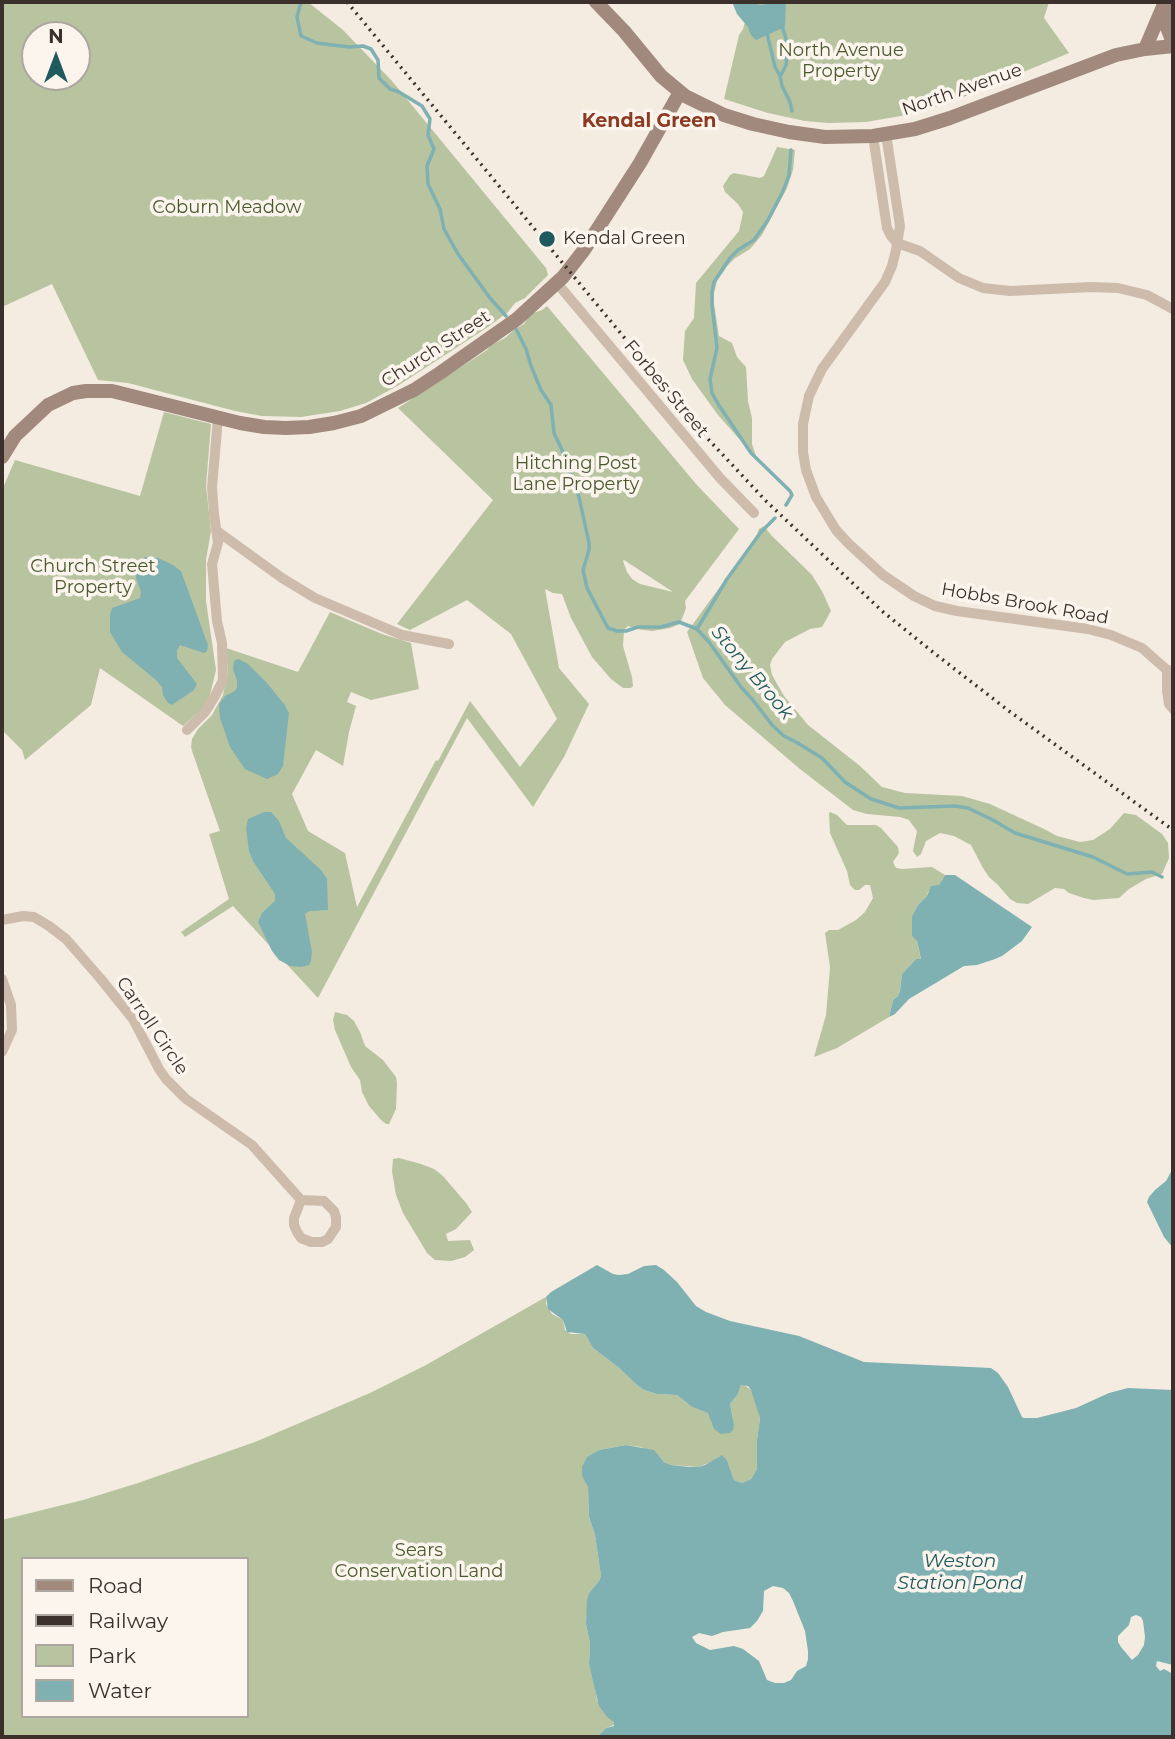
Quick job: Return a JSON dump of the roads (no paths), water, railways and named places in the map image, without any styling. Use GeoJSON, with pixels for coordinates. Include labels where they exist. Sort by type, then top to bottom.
{"type":"FeatureCollection","features":[{"type":"Feature","properties":{"kind":"street","name":"North Avenue"},"geometry":{"type":"LineString","coordinates":[[596,2],[661,76],[699,104],[724,115],[780,131],[825,137],[880,135],[930,124],[1097,61],[1126,52],[1173,44]]}},
{"type":"Feature","properties":{"kind":"street"},"geometry":{"type":"LineString","coordinates":[[1165,2],[1165,22],[1173,44]]}},
{"type":"Feature","properties":{"kind":"street"},"geometry":{"type":"LineString","coordinates":[[1144,49],[1165,2]]}},
{"type":"Feature","properties":{"kind":"street","name":"Church Street"},"geometry":{"type":"LineString","coordinates":[[3,452],[20,430],[48,405],[74,393],[86,391],[112,391],[218,418],[264,427],[286,428],[334,423],[361,416],[414,390],[517,319],[557,283],[584,250],[640,163],[680,92]]}},
{"type":"Feature","properties":{"kind":"street"},"geometry":{"type":"LineString","coordinates":[[880,135],[887,228],[897,243],[919,251],[960,278],[983,288],[1010,291],[1118,288],[1147,295],[1173,309]]}},
{"type":"Feature","properties":{"kind":"street","name":"Hobbs Brook Road"},"geometry":{"type":"LineString","coordinates":[[897,243],[885,282],[822,369],[806,405],[802,433],[804,461],[812,488],[825,514],[836,530],[866,561],[904,590],[925,601],[945,609],[971,614],[1111,635],[1142,648],[1170,670],[1167,697],[1173,709]]}},
{"type":"Feature","properties":{"kind":"street","name":"Forbes Street"},"geometry":{"type":"LineString","coordinates":[[557,283],[720,478],[754,513]]}},
{"type":"Feature","properties":{"kind":"street"},"geometry":{"type":"LineString","coordinates":[[187,730],[205,712],[223,680],[222,643],[212,564],[218,543],[212,487],[218,418]]}},
{"type":"Feature","properties":{"kind":"street"},"geometry":{"type":"LineString","coordinates":[[217,531],[282,578],[315,598],[402,635],[449,644]]}},
{"type":"Feature","properties":{"kind":"street","name":"Carroll Circle"},"geometry":{"type":"LineString","coordinates":[[2,920],[23,916],[34,918],[66,939],[133,1019],[166,1079],[186,1099],[253,1145],[301,1200]]}},
{"type":"Feature","properties":{"kind":"street"},"geometry":{"type":"LineString","coordinates":[[2,979],[11,1005],[12,1030],[2,1052]]}},
{"type":"Feature","properties":{"kind":"street"},"geometry":{"type":"LineString","coordinates":[[301,1200],[324,1202],[334,1210],[337,1217],[336,1227],[328,1239],[311,1242],[301,1238],[296,1232],[294,1222],[301,1200]]}},
{"type":"Feature","properties":{"kind":"water"},"geometry":{"type":"Polygon","coordinates":[[[732,2],[753,2],[760,5],[786,2],[785,27],[756,40],[737,14],[732,2]]]}},
{"type":"Feature","properties":{"kind":"water"},"geometry":{"type":"Polygon","coordinates":[[[145,557],[158,558],[181,571],[208,645],[204,653],[180,645],[177,650],[177,658],[197,684],[194,690],[172,705],[163,695],[162,687],[122,652],[110,632],[112,608],[140,598],[136,567],[145,557]]]}},
{"type":"Feature","properties":{"kind":"water"},"geometry":{"type":"Polygon","coordinates":[[[238,659],[247,663],[267,683],[289,713],[283,766],[278,774],[267,779],[245,769],[230,747],[220,718],[219,704],[237,687],[233,669],[234,661],[238,659]]]}},
{"type":"Feature","properties":{"kind":"water"},"geometry":{"type":"Polygon","coordinates":[[[271,812],[279,821],[286,838],[321,870],[327,879],[328,910],[309,911],[305,914],[312,952],[309,965],[290,966],[279,960],[258,922],[262,913],[275,901],[275,894],[253,861],[246,828],[248,819],[271,812]]]}},
{"type":"Feature","properties":{"kind":"water"},"geometry":{"type":"Polygon","coordinates":[[[945,875],[955,875],[1032,927],[1022,941],[1002,956],[977,965],[964,966],[909,999],[889,1017],[893,1000],[900,991],[902,974],[916,959],[921,959],[917,941],[912,936],[912,916],[931,886],[939,885],[945,875]]]}},
{"type":"Feature","properties":{"kind":"water"},"geometry":{"type":"Polygon","coordinates":[[[1173,1168],[1173,1248],[1164,1237],[1147,1202],[1155,1190],[1166,1181],[1173,1168]]]}},
{"type":"Feature","properties":{"kind":"water","name":"Weston Station Pond"},"geometry":{"type":"Polygon","coordinates":[[[597,1265],[619,1275],[628,1274],[644,1266],[656,1265],[677,1282],[696,1306],[730,1321],[799,1336],[864,1362],[991,1368],[1008,1387],[1024,1418],[1037,1418],[1076,1408],[1109,1393],[1128,1388],[1173,1390],[1173,1665],[1157,1661],[1156,1666],[1160,1671],[1164,1669],[1173,1674],[1173,1737],[597,1737],[606,1728],[614,1726],[614,1722],[599,1706],[589,1664],[587,1600],[601,1576],[595,1535],[589,1517],[588,1487],[582,1476],[582,1467],[587,1457],[599,1450],[626,1445],[654,1450],[664,1462],[671,1465],[698,1467],[722,1455],[727,1460],[734,1480],[742,1483],[751,1479],[757,1469],[760,1418],[748,1386],[741,1385],[730,1404],[733,1430],[721,1434],[714,1429],[708,1413],[692,1407],[677,1395],[644,1390],[593,1348],[585,1334],[567,1332],[563,1320],[548,1309],[546,1297],[597,1265]],[[773,1586],[764,1591],[763,1611],[750,1628],[712,1636],[699,1633],[692,1637],[696,1643],[710,1650],[734,1646],[743,1649],[759,1661],[767,1680],[784,1683],[806,1666],[808,1651],[805,1631],[789,1593],[783,1588],[773,1586]],[[1136,1615],[1131,1617],[1129,1625],[1118,1636],[1118,1642],[1132,1660],[1144,1645],[1145,1637],[1143,1621],[1136,1615]]]}},
{"type":"Feature","properties":{"kind":"waterway","name":"Stony Brook"},"geometry":{"type":"LineString","coordinates":[[301,2],[297,17],[301,36],[317,43],[371,49],[378,60],[379,78],[390,89],[422,106],[430,119],[428,135],[434,149],[427,166],[428,184],[440,209],[444,229],[458,254],[506,316]]}},
{"type":"Feature","properties":{"kind":"waterway"},"geometry":{"type":"LineString","coordinates":[[781,75],[787,56],[782,26]]}},
{"type":"Feature","properties":{"kind":"waterway"},"geometry":{"type":"LineString","coordinates":[[767,33],[775,67],[792,111]]}},
{"type":"Feature","properties":{"kind":"waterway"},"geometry":{"type":"LineString","coordinates":[[786,505],[792,495],[790,491],[751,453],[718,404],[712,393],[710,379],[717,348],[712,305],[714,282],[730,258],[754,240],[768,220],[789,175],[791,150]]}},
{"type":"Feature","properties":{"kind":"waterway","name":"Stony Brook"},"geometry":{"type":"LineString","coordinates":[[514,325],[541,390],[551,405],[554,433],[579,497],[589,543],[583,570],[587,588],[608,628],[626,631],[679,622],[697,629],[773,726],[784,736],[822,758],[845,782],[871,799],[899,808],[968,808],[1015,833],[1093,857],[1127,874],[1152,872],[1162,877]]}},
{"type":"Feature","properties":{"kind":"waterway"},"geometry":{"type":"LineString","coordinates":[[697,629],[727,579],[761,532],[775,518]]}},
{"type":"Feature","properties":{"kind":"railway"},"geometry":{"type":"LineString","coordinates":[[347,2],[708,439],[766,501],[882,611],[1009,711],[1173,830]]}},
{"type":"Feature","properties":{"kind":"place","name":"Kendal Green"},"geometry":{"type":"Point","coordinates":[547,239]}},
{"type":"Feature","properties":{"kind":"district","name":"Kendal Green"},"geometry":{"type":"Point","coordinates":[649,121]}},
{"type":"Feature","properties":{"kind":"park label","name":"North Avenue Property"},"geometry":{"type":"Point","coordinates":[841,61]}},
{"type":"Feature","properties":{"kind":"park label","name":"Coburn Meadow"},"geometry":{"type":"Point","coordinates":[227,208]}},
{"type":"Feature","properties":{"kind":"park label","name":"Hitching Post Lane Property"},"geometry":{"type":"Point","coordinates":[576,474]}},
{"type":"Feature","properties":{"kind":"park label","name":"Church Street Property"},"geometry":{"type":"Point","coordinates":[93,577]}},
{"type":"Feature","properties":{"kind":"park label","name":"Sears Conservation Land"},"geometry":{"type":"Point","coordinates":[419,1561]}}]}
